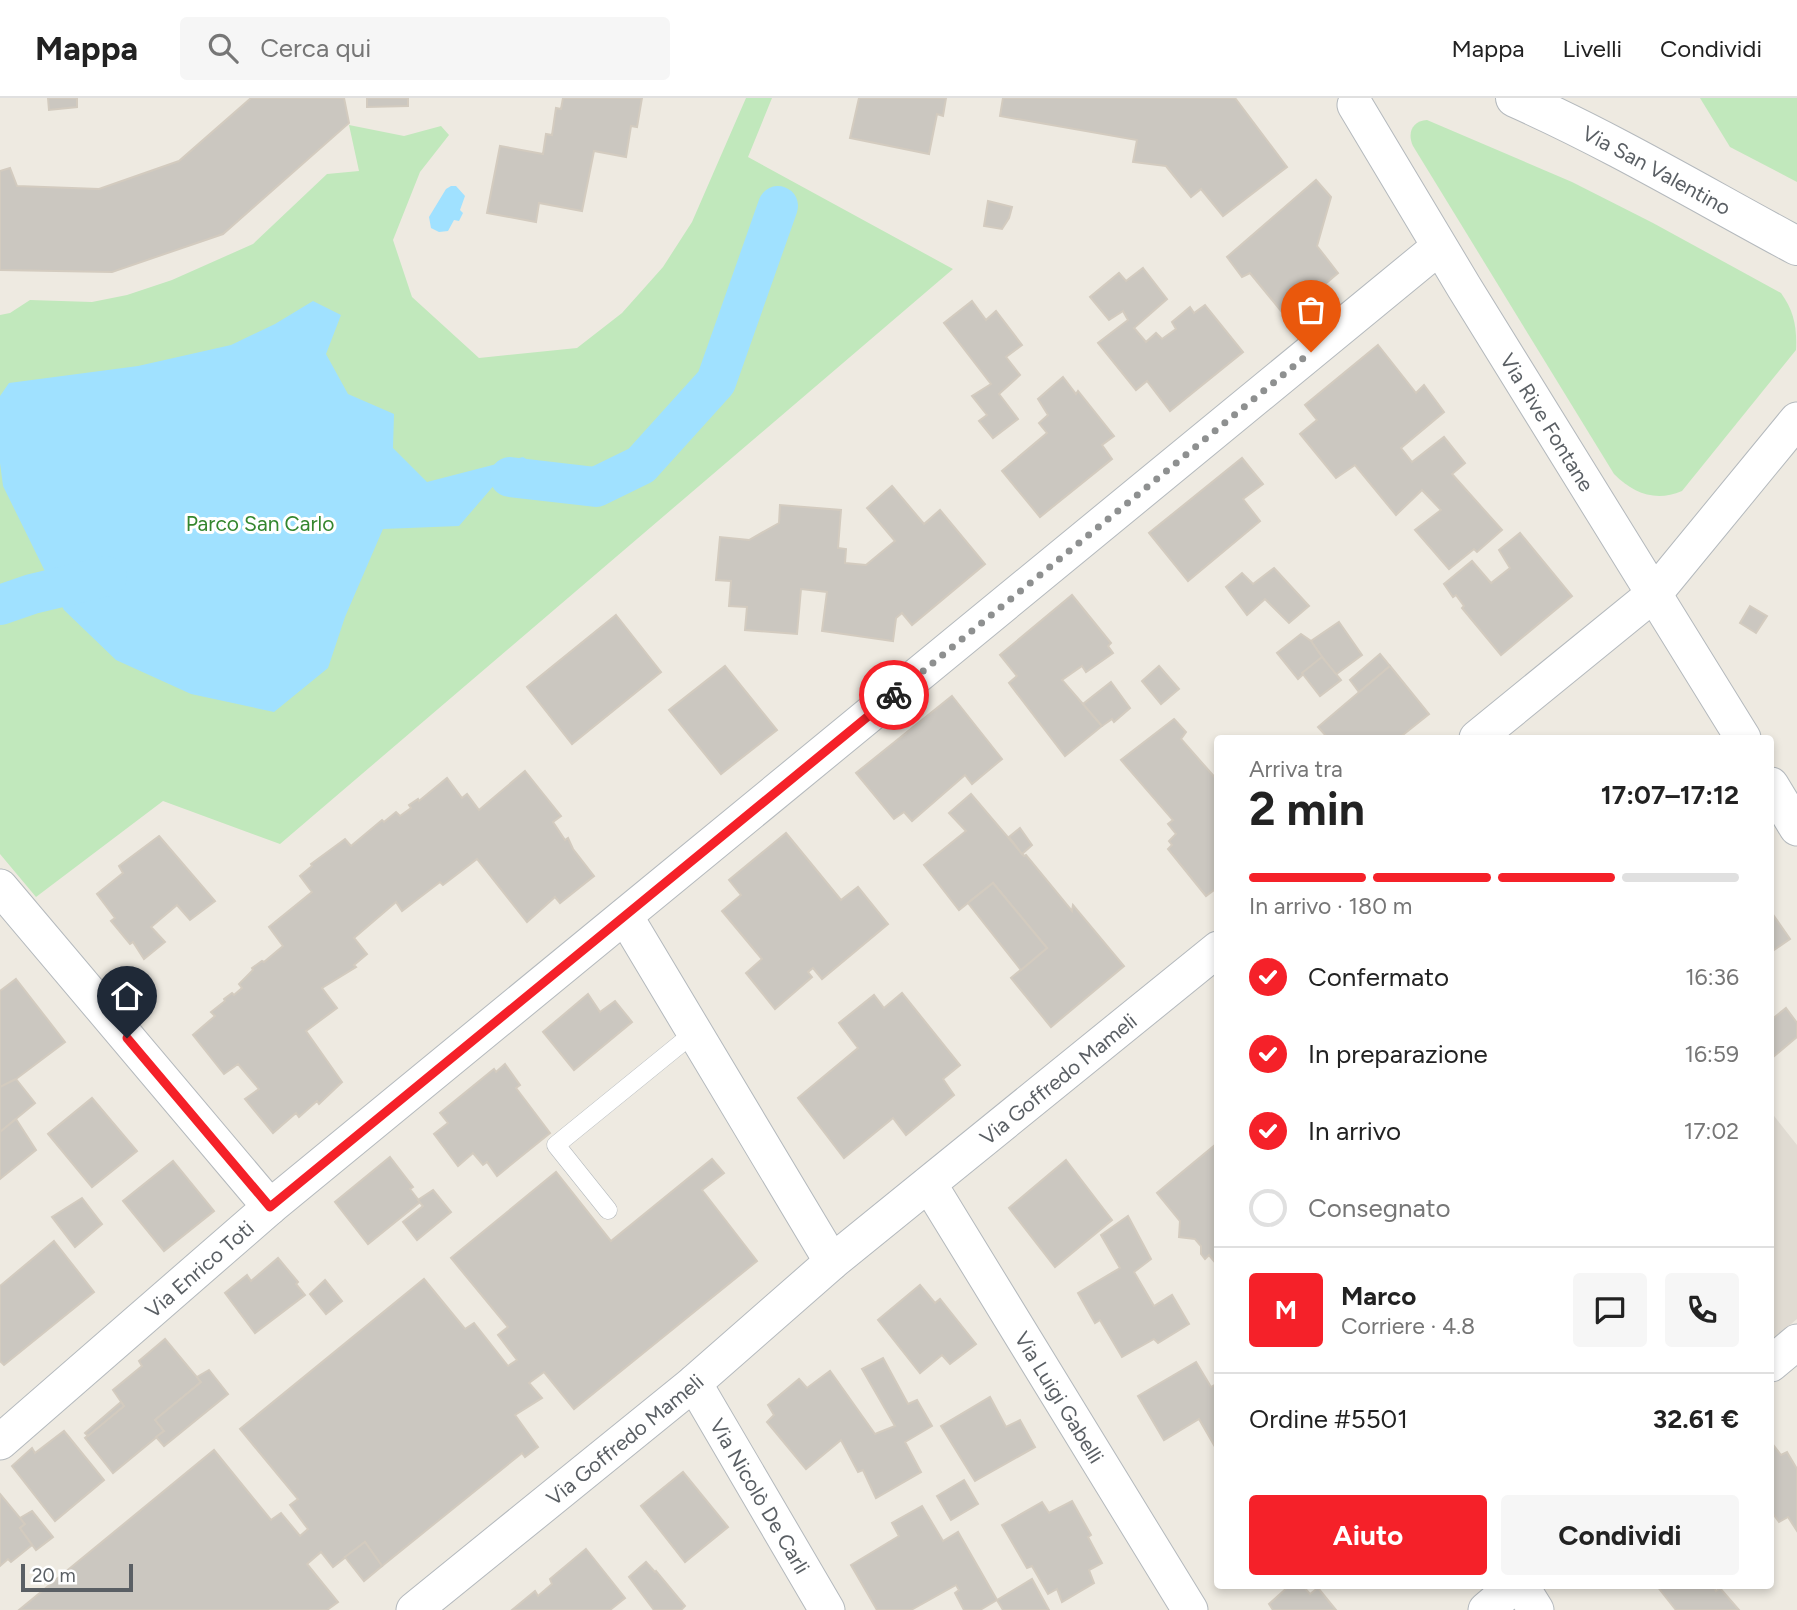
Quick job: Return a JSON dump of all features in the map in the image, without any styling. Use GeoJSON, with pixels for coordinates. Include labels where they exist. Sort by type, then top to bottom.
{"type":"FeatureCollection","features":[{"type":"Feature","properties":{"kind":"street","name":"Via San Valentino"},"geometry":{"type":"LineString","coordinates":[[1515,98],[1584,129],[1797,246]]}},
{"type":"Feature","properties":{"kind":"street","name":"Via Rive Fontane"},"geometry":{"type":"LineString","coordinates":[[1355,105],[1439,247],[1741,735]]}},
{"type":"Feature","properties":{"kind":"street","name":"Via Enrico Toti"},"geometry":{"type":"LineString","coordinates":[[0,1442],[270,1207],[1439,247]]}},
{"type":"Feature","properties":{"kind":"street"},"geometry":{"type":"LineString","coordinates":[[1481,735],[1655,593],[1797,420]]}},
{"type":"Feature","properties":{"kind":"street"},"geometry":{"type":"LineString","coordinates":[[1774,790],[1797,828]]}},
{"type":"Feature","properties":{"kind":"street"},"geometry":{"type":"LineString","coordinates":[[7,908],[270,1207]]}},
{"type":"Feature","properties":{"kind":"street"},"geometry":{"type":"LineString","coordinates":[[625,916],[832,1262]]}},
{"type":"Feature","properties":{"kind":"street","name":"Via Goffredo Mameli"},"geometry":{"type":"LineString","coordinates":[[414,1610],[694,1383],[832,1262],[1214,952]]}},
{"type":"Feature","properties":{"kind":"street","name":"Via Luigi Gabelli"},"geometry":{"type":"LineString","coordinates":[[929,1184],[1190,1610]]}},
{"type":"Feature","properties":{"kind":"street"},"geometry":{"type":"LineString","coordinates":[[1774,1361],[1797,1342]]}},
{"type":"Feature","properties":{"kind":"street","name":"Via Nicolò De Carli"},"geometry":{"type":"LineString","coordinates":[[694,1383],[827,1610]]}},
{"type":"Feature","properties":{"kind":"street"},"geometry":{"type":"LineString","coordinates":[[1486,1610],[1510,1589]]}},
{"type":"Feature","properties":{"kind":"street"},"geometry":{"type":"LineString","coordinates":[[1523,1589],[1536,1610]]}},
{"type":"Feature","properties":{"kind":"lane"},"geometry":{"type":"LineString","coordinates":[[608,1210],[556,1145],[695,1032]]}},
{"type":"Feature","properties":{"kind":"shaded area"},"geometry":{"type":"Polygon","coordinates":[[[1774,1116],[1797,1145],[1797,1319],[1774,1338],[1774,1116]]]}},
{"type":"Feature","properties":{"kind":"green space","name":"Parco San Carlo"},"geometry":{"type":"Polygon","coordinates":[[[746,98],[772,98],[748,157],[953,269],[280,844],[163,801],[36,897],[0,854],[0,315],[10,313],[30,300],[92,302],[127,295],[172,280],[253,244],[327,174],[359,171],[349,125],[404,136],[441,126],[449,135],[420,172],[393,240],[412,297],[479,358],[577,348],[622,313],[663,267],[692,222],[746,98]]]}},
{"type":"Feature","properties":{"kind":"green space"},"geometry":{"type":"Polygon","coordinates":[[[1700,98],[1797,98],[1797,182],[1730,147],[1700,98]]]}},
{"type":"Feature","properties":{"kind":"green space"},"geometry":{"type":"Polygon","coordinates":[[[1427,120],[1572,182],[1781,293],[1794,320],[1796,350],[1682,491],[1663,496],[1646,494],[1629,487],[1614,474],[1413,146],[1411,132],[1414,125],[1427,120]]]}},
{"type":"Feature","properties":{"kind":"water"},"geometry":{"type":"Polygon","coordinates":[[[456,186],[465,196],[460,210],[463,213],[459,221],[454,220],[448,231],[439,232],[431,228],[429,217],[446,189],[456,186]]]}},
{"type":"Feature","properties":{"kind":"water"},"geometry":{"type":"Polygon","coordinates":[[[313,301],[341,315],[326,354],[348,394],[394,414],[393,448],[427,482],[523,457],[585,496],[552,501],[496,483],[459,526],[383,529],[345,617],[328,668],[274,712],[191,694],[116,660],[64,610],[3,486],[0,463],[0,396],[9,383],[138,366],[231,345],[275,324],[313,301]]]}},
{"type":"Feature","properties":{"kind":"building"},"geometry":{"type":"Polygon","coordinates":[[[48,98],[77,98],[77,107],[49,110],[48,98]]]}},
{"type":"Feature","properties":{"kind":"building"},"geometry":{"type":"Polygon","coordinates":[[[251,98],[344,98],[349,123],[223,234],[112,272],[0,270],[0,171],[10,168],[17,186],[99,189],[179,161],[251,98]]]}},
{"type":"Feature","properties":{"kind":"building"},"geometry":{"type":"Polygon","coordinates":[[[367,98],[408,98],[408,106],[367,107],[367,98]]]}},
{"type":"Feature","properties":{"kind":"building"},"geometry":{"type":"Polygon","coordinates":[[[563,98],[642,98],[637,127],[631,126],[626,157],[594,151],[582,211],[539,203],[536,222],[487,213],[500,146],[543,154],[546,134],[552,135],[556,108],[561,109],[563,98]]]}},
{"type":"Feature","properties":{"kind":"building"},"geometry":{"type":"Polygon","coordinates":[[[859,98],[946,98],[943,116],[937,114],[929,154],[850,138],[859,98]]]}},
{"type":"Feature","properties":{"kind":"building"},"geometry":{"type":"Polygon","coordinates":[[[1003,98],[1235,98],[1287,167],[1223,216],[1201,189],[1191,197],[1166,166],[1133,162],[1137,140],[1000,116],[1003,98]]]}},
{"type":"Feature","properties":{"kind":"building"},"geometry":{"type":"Polygon","coordinates":[[[1316,180],[1331,197],[1317,246],[1338,273],[1286,317],[1250,273],[1242,277],[1227,257],[1316,180]]]}},
{"type":"Feature","properties":{"kind":"building"},"geometry":{"type":"Polygon","coordinates":[[[988,201],[1012,207],[1002,229],[984,226],[988,201]]]}},
{"type":"Feature","properties":{"kind":"building"},"geometry":{"type":"Polygon","coordinates":[[[1143,268],[1167,299],[1134,328],[1146,342],[1156,333],[1162,339],[1176,329],[1172,322],[1190,307],[1194,313],[1205,305],[1243,352],[1170,411],[1147,381],[1136,390],[1098,343],[1128,320],[1123,311],[1109,320],[1090,297],[1119,273],[1126,281],[1143,268]]]}},
{"type":"Feature","properties":{"kind":"building"},"geometry":{"type":"Polygon","coordinates":[[[972,301],[986,320],[996,311],[1022,345],[1006,357],[1020,375],[999,394],[1018,419],[993,438],[979,421],[987,415],[972,396],[991,384],[944,323],[972,301]]]}},
{"type":"Feature","properties":{"kind":"building"},"geometry":{"type":"Polygon","coordinates":[[[1378,345],[1416,393],[1424,385],[1444,412],[1401,448],[1412,462],[1444,437],[1465,463],[1452,474],[1502,530],[1477,552],[1474,549],[1449,569],[1415,530],[1441,510],[1422,490],[1396,515],[1355,465],[1336,478],[1300,434],[1317,420],[1305,405],[1378,345]]]}},
{"type":"Feature","properties":{"kind":"building"},"geometry":{"type":"Polygon","coordinates":[[[1063,377],[1076,394],[1078,391],[1114,436],[1102,445],[1112,459],[1040,517],[1002,471],[1047,433],[1039,423],[1048,415],[1038,399],[1063,377]]]}},
{"type":"Feature","properties":{"kind":"building"},"geometry":{"type":"Polygon","coordinates":[[[1242,458],[1263,484],[1243,499],[1260,521],[1188,581],[1149,533],[1242,458]]]}},
{"type":"Feature","properties":{"kind":"building"},"geometry":{"type":"Polygon","coordinates":[[[892,486],[924,524],[940,510],[985,564],[912,625],[902,613],[896,618],[893,641],[822,631],[827,592],[801,589],[797,634],[745,630],[747,607],[729,606],[731,581],[716,580],[720,537],[749,540],[779,523],[780,505],[841,510],[838,548],[846,549],[845,563],[866,565],[895,541],[867,508],[892,486]]]}},
{"type":"Feature","properties":{"kind":"building"},"geometry":{"type":"Polygon","coordinates":[[[1520,533],[1572,596],[1501,655],[1462,608],[1464,606],[1456,595],[1453,597],[1444,584],[1472,561],[1491,583],[1510,568],[1499,550],[1520,533]]]}},
{"type":"Feature","properties":{"kind":"building"},"geometry":{"type":"Polygon","coordinates":[[[1274,568],[1309,606],[1289,623],[1265,599],[1247,615],[1226,587],[1242,573],[1253,584],[1274,568]]]}},
{"type":"Feature","properties":{"kind":"building"},"geometry":{"type":"Polygon","coordinates":[[[1072,595],[1111,643],[1108,646],[1113,653],[1086,672],[1082,666],[1062,680],[1102,726],[1065,756],[1009,683],[1017,676],[1000,655],[1072,595]]]}},
{"type":"Feature","properties":{"kind":"building"},"geometry":{"type":"Polygon","coordinates":[[[1750,606],[1767,616],[1756,633],[1740,623],[1750,606]]]}},
{"type":"Feature","properties":{"kind":"building"},"geometry":{"type":"Polygon","coordinates":[[[616,615],[661,672],[572,744],[527,687],[616,615]]]}},
{"type":"Feature","properties":{"kind":"building"},"geometry":{"type":"Polygon","coordinates":[[[1339,622],[1362,655],[1335,675],[1311,641],[1339,622]]]}},
{"type":"Feature","properties":{"kind":"building"},"geometry":{"type":"Polygon","coordinates":[[[1301,634],[1311,641],[1322,657],[1298,679],[1277,653],[1301,634]]]}},
{"type":"Feature","properties":{"kind":"building"},"geometry":{"type":"Polygon","coordinates":[[[1380,654],[1390,666],[1359,692],[1350,680],[1380,654]]]}},
{"type":"Feature","properties":{"kind":"building"},"geometry":{"type":"Polygon","coordinates":[[[1322,657],[1341,680],[1320,696],[1302,673],[1322,657]]]}},
{"type":"Feature","properties":{"kind":"building"},"geometry":{"type":"Polygon","coordinates":[[[725,666],[777,730],[721,774],[669,710],[725,666]]]}},
{"type":"Feature","properties":{"kind":"building"},"geometry":{"type":"Polygon","coordinates":[[[1159,666],[1179,689],[1161,704],[1142,681],[1159,666]]]}},
{"type":"Feature","properties":{"kind":"building"},"geometry":{"type":"Polygon","coordinates":[[[1390,666],[1429,714],[1403,735],[1325,735],[1318,727],[1390,666]]]}},
{"type":"Feature","properties":{"kind":"building"},"geometry":{"type":"Polygon","coordinates":[[[1111,682],[1130,708],[1114,722],[1112,719],[1102,726],[1083,704],[1111,682]]]}},
{"type":"Feature","properties":{"kind":"building"},"geometry":{"type":"Polygon","coordinates":[[[952,696],[1002,759],[972,784],[965,775],[912,821],[904,812],[894,819],[856,773],[952,696]]]}},
{"type":"Feature","properties":{"kind":"building"},"geometry":{"type":"Polygon","coordinates":[[[1174,719],[1186,732],[1181,739],[1214,776],[1214,890],[1206,896],[1168,849],[1172,845],[1169,841],[1176,834],[1168,824],[1173,820],[1121,760],[1174,719]]]}},
{"type":"Feature","properties":{"kind":"building"},"geometry":{"type":"Polygon","coordinates":[[[525,771],[561,816],[553,822],[565,840],[568,838],[594,876],[560,903],[555,897],[527,922],[477,859],[443,885],[440,882],[402,911],[396,902],[354,938],[367,954],[354,965],[356,967],[322,988],[337,1008],[306,1031],[342,1082],[319,1104],[317,1101],[299,1117],[296,1113],[273,1133],[245,1099],[259,1089],[238,1064],[224,1074],[193,1035],[215,1016],[211,1012],[225,1001],[224,999],[242,988],[239,984],[252,968],[283,946],[269,927],[312,892],[300,876],[311,864],[345,839],[351,846],[382,820],[384,822],[396,812],[400,816],[411,808],[409,805],[418,799],[419,801],[447,778],[462,798],[467,794],[479,810],[525,771]]]}},
{"type":"Feature","properties":{"kind":"building"},"geometry":{"type":"Polygon","coordinates":[[[971,794],[1072,911],[1073,905],[1124,966],[1051,1027],[1011,978],[1047,948],[993,883],[959,910],[924,865],[966,831],[949,813],[971,794]]]}},
{"type":"Feature","properties":{"kind":"building"},"geometry":{"type":"Polygon","coordinates":[[[1020,828],[1032,845],[1022,854],[1009,837],[1020,828]]]}},
{"type":"Feature","properties":{"kind":"building"},"geometry":{"type":"Polygon","coordinates":[[[786,833],[841,900],[858,887],[888,924],[822,979],[813,968],[808,972],[812,977],[775,1009],[746,973],[762,959],[722,911],[741,895],[729,880],[786,833]]]}},
{"type":"Feature","properties":{"kind":"building"},"geometry":{"type":"Polygon","coordinates":[[[159,836],[215,901],[190,920],[177,905],[151,927],[165,942],[144,959],[133,942],[130,944],[111,921],[115,918],[97,894],[123,873],[119,866],[159,836]]]}},
{"type":"Feature","properties":{"kind":"building"},"geometry":{"type":"Polygon","coordinates":[[[993,883],[1047,948],[1021,970],[968,903],[993,883]]]}},
{"type":"Feature","properties":{"kind":"building"},"geometry":{"type":"Polygon","coordinates":[[[1774,916],[1790,939],[1774,950],[1774,916]]]}},
{"type":"Feature","properties":{"kind":"building"},"geometry":{"type":"Polygon","coordinates":[[[16,979],[65,1042],[16,1079],[0,1087],[0,991],[16,979]]]}},
{"type":"Feature","properties":{"kind":"building"},"geometry":{"type":"Polygon","coordinates":[[[902,993],[960,1065],[943,1079],[954,1095],[906,1135],[893,1118],[844,1158],[798,1098],[858,1048],[839,1023],[874,995],[884,1008],[902,993]]]}},
{"type":"Feature","properties":{"kind":"building"},"geometry":{"type":"Polygon","coordinates":[[[588,994],[600,1012],[615,1001],[632,1022],[574,1070],[543,1032],[588,994]]]}},
{"type":"Feature","properties":{"kind":"building"},"geometry":{"type":"Polygon","coordinates":[[[1786,1008],[1797,1023],[1797,1037],[1774,1056],[1774,1018],[1786,1008]]]}},
{"type":"Feature","properties":{"kind":"building"},"geometry":{"type":"Polygon","coordinates":[[[505,1064],[520,1085],[516,1088],[550,1133],[497,1176],[487,1162],[483,1165],[473,1153],[458,1166],[434,1134],[448,1123],[440,1113],[494,1069],[496,1072],[505,1064]]]}},
{"type":"Feature","properties":{"kind":"building"},"geometry":{"type":"Polygon","coordinates":[[[16,1079],[35,1103],[0,1132],[0,1087],[16,1079]]]}},
{"type":"Feature","properties":{"kind":"building"},"geometry":{"type":"Polygon","coordinates":[[[92,1098],[137,1151],[92,1187],[48,1134],[92,1098]]]}},
{"type":"Feature","properties":{"kind":"building"},"geometry":{"type":"Polygon","coordinates":[[[16,1119],[36,1150],[0,1179],[0,1132],[16,1119]]]}},
{"type":"Feature","properties":{"kind":"building"},"geometry":{"type":"Polygon","coordinates":[[[1214,1146],[1214,1261],[1209,1255],[1205,1259],[1201,1254],[1201,1246],[1195,1239],[1179,1237],[1180,1221],[1157,1193],[1214,1146]]]}},
{"type":"Feature","properties":{"kind":"building"},"geometry":{"type":"Polygon","coordinates":[[[390,1157],[413,1187],[410,1189],[420,1202],[368,1244],[335,1202],[390,1157]]]}},
{"type":"Feature","properties":{"kind":"building"},"geometry":{"type":"Polygon","coordinates":[[[712,1159],[724,1173],[702,1190],[757,1261],[574,1409],[544,1372],[529,1383],[542,1398],[515,1415],[538,1447],[525,1457],[522,1453],[382,1566],[365,1542],[333,1567],[321,1552],[307,1564],[338,1602],[327,1610],[19,1610],[214,1450],[271,1520],[281,1513],[300,1536],[308,1529],[290,1505],[298,1499],[240,1429],[424,1279],[465,1329],[474,1323],[508,1366],[517,1360],[498,1335],[508,1327],[451,1258],[556,1172],[611,1241],[712,1159]]]}},
{"type":"Feature","properties":{"kind":"building"},"geometry":{"type":"Polygon","coordinates":[[[1066,1160],[1112,1220],[1055,1267],[1009,1208],[1066,1160]]]}},
{"type":"Feature","properties":{"kind":"building"},"geometry":{"type":"Polygon","coordinates":[[[173,1161],[214,1211],[164,1251],[123,1201],[173,1161]]]}},
{"type":"Feature","properties":{"kind":"building"},"geometry":{"type":"Polygon","coordinates":[[[433,1190],[451,1212],[417,1240],[403,1222],[423,1206],[418,1200],[433,1190]]]}},
{"type":"Feature","properties":{"kind":"building"},"geometry":{"type":"Polygon","coordinates":[[[82,1198],[102,1224],[75,1247],[52,1217],[82,1198]]]}},
{"type":"Feature","properties":{"kind":"building"},"geometry":{"type":"Polygon","coordinates":[[[1128,1216],[1151,1259],[1134,1272],[1154,1306],[1172,1295],[1189,1324],[1158,1343],[1154,1339],[1122,1357],[1100,1320],[1095,1323],[1078,1293],[1120,1268],[1101,1235],[1128,1216]]]}},
{"type":"Feature","properties":{"kind":"building"},"geometry":{"type":"Polygon","coordinates":[[[54,1241],[94,1292],[4,1365],[0,1361],[0,1286],[54,1241]]]}},
{"type":"Feature","properties":{"kind":"building"},"geometry":{"type":"Polygon","coordinates":[[[278,1258],[305,1295],[255,1333],[225,1293],[247,1275],[251,1281],[278,1258]]]}},
{"type":"Feature","properties":{"kind":"building"},"geometry":{"type":"Polygon","coordinates":[[[325,1280],[342,1301],[326,1314],[310,1294],[325,1280]]]}},
{"type":"Feature","properties":{"kind":"building"},"geometry":{"type":"Polygon","coordinates":[[[920,1285],[935,1303],[940,1299],[976,1344],[950,1364],[942,1355],[920,1373],[878,1320],[920,1285]]]}},
{"type":"Feature","properties":{"kind":"building"},"geometry":{"type":"Polygon","coordinates":[[[165,1339],[201,1382],[155,1420],[164,1431],[113,1473],[85,1438],[124,1406],[113,1390],[142,1366],[139,1361],[165,1339]]]}},
{"type":"Feature","properties":{"kind":"building"},"geometry":{"type":"Polygon","coordinates":[[[883,1358],[908,1404],[917,1400],[932,1426],[905,1442],[921,1472],[876,1498],[863,1470],[858,1472],[841,1440],[806,1469],[767,1422],[774,1415],[768,1405],[799,1379],[807,1388],[830,1371],[875,1434],[895,1426],[862,1369],[883,1358]]]}},
{"type":"Feature","properties":{"kind":"building"},"geometry":{"type":"Polygon","coordinates":[[[1196,1362],[1211,1387],[1214,1385],[1214,1445],[1199,1419],[1164,1440],[1138,1396],[1196,1362]]]}},
{"type":"Feature","properties":{"kind":"building"},"geometry":{"type":"Polygon","coordinates":[[[209,1370],[228,1394],[164,1446],[156,1437],[164,1431],[155,1420],[201,1382],[197,1377],[209,1370]]]}},
{"type":"Feature","properties":{"kind":"building"},"geometry":{"type":"Polygon","coordinates":[[[990,1397],[1006,1427],[1020,1420],[1035,1447],[975,1481],[941,1426],[990,1397]]]}},
{"type":"Feature","properties":{"kind":"building"},"geometry":{"type":"Polygon","coordinates":[[[121,1402],[124,1406],[88,1436],[85,1433],[121,1402]]]}},
{"type":"Feature","properties":{"kind":"building"},"geometry":{"type":"Polygon","coordinates":[[[64,1431],[104,1480],[55,1521],[12,1466],[32,1448],[35,1453],[64,1431]]]}},
{"type":"Feature","properties":{"kind":"building"},"geometry":{"type":"Polygon","coordinates":[[[1774,1446],[1781,1455],[1787,1452],[1797,1469],[1797,1531],[1788,1517],[1779,1522],[1774,1515],[1774,1446]]]}},
{"type":"Feature","properties":{"kind":"building"},"geometry":{"type":"Polygon","coordinates":[[[683,1472],[728,1527],[685,1562],[641,1506],[683,1472]]]}},
{"type":"Feature","properties":{"kind":"building"},"geometry":{"type":"Polygon","coordinates":[[[964,1480],[978,1504],[951,1520],[937,1496],[964,1480]]]}},
{"type":"Feature","properties":{"kind":"building"},"geometry":{"type":"Polygon","coordinates":[[[0,1494],[25,1524],[20,1528],[32,1545],[11,1562],[8,1559],[0,1566],[0,1494]]]}},
{"type":"Feature","properties":{"kind":"building"},"geometry":{"type":"Polygon","coordinates":[[[1072,1501],[1091,1535],[1088,1537],[1102,1563],[1089,1570],[1094,1583],[1062,1602],[1057,1589],[1048,1594],[1032,1566],[1027,1568],[1002,1525],[1042,1502],[1049,1513],[1072,1501]]]}},
{"type":"Feature","properties":{"kind":"building"},"geometry":{"type":"Polygon","coordinates":[[[922,1506],[943,1541],[958,1532],[997,1600],[980,1610],[964,1610],[955,1593],[959,1590],[956,1585],[911,1610],[877,1610],[851,1565],[899,1536],[892,1523],[922,1506]]]}},
{"type":"Feature","properties":{"kind":"building"},"geometry":{"type":"Polygon","coordinates":[[[32,1511],[53,1537],[36,1550],[20,1528],[25,1524],[20,1518],[32,1511]]]}},
{"type":"Feature","properties":{"kind":"building"},"geometry":{"type":"Polygon","coordinates":[[[365,1542],[382,1566],[364,1581],[345,1557],[365,1542]]]}},
{"type":"Feature","properties":{"kind":"building"},"geometry":{"type":"Polygon","coordinates":[[[586,1549],[625,1598],[610,1610],[512,1610],[535,1591],[538,1596],[552,1584],[550,1579],[586,1549]]]}},
{"type":"Feature","properties":{"kind":"building"},"geometry":{"type":"Polygon","coordinates":[[[646,1562],[685,1606],[681,1610],[654,1610],[629,1577],[646,1562]]]}},
{"type":"Feature","properties":{"kind":"building"},"geometry":{"type":"Polygon","coordinates":[[[1032,1579],[1049,1610],[1003,1610],[997,1600],[1032,1579]]]}},
{"type":"Feature","properties":{"kind":"building"},"geometry":{"type":"Polygon","coordinates":[[[1286,1589],[1306,1589],[1310,1594],[1319,1589],[1336,1610],[1273,1610],[1269,1604],[1286,1589]]]}},
{"type":"Feature","properties":{"kind":"building"},"geometry":{"type":"Polygon","coordinates":[[[1659,1589],[1721,1589],[1739,1610],[1676,1610],[1659,1589]]]}},
{"type":"Feature","properties":{"kind":"waterway"},"geometry":{"type":"LineString","coordinates":[[510,477],[596,487],[641,465],[716,382],[778,206]]}},
{"type":"Feature","properties":{"kind":"waterway"},"geometry":{"type":"LineString","coordinates":[[0,605],[32,594],[107,576]]}},
{"type":"Feature","properties":{"kind":"way so far"},"geometry":{"type":"LineString","coordinates":[[894,695],[1311,352]]}},
{"type":"Feature","properties":{"kind":"route"},"geometry":{"type":"LineString","coordinates":[[127,1038],[270,1207],[894,695]]}}]}
